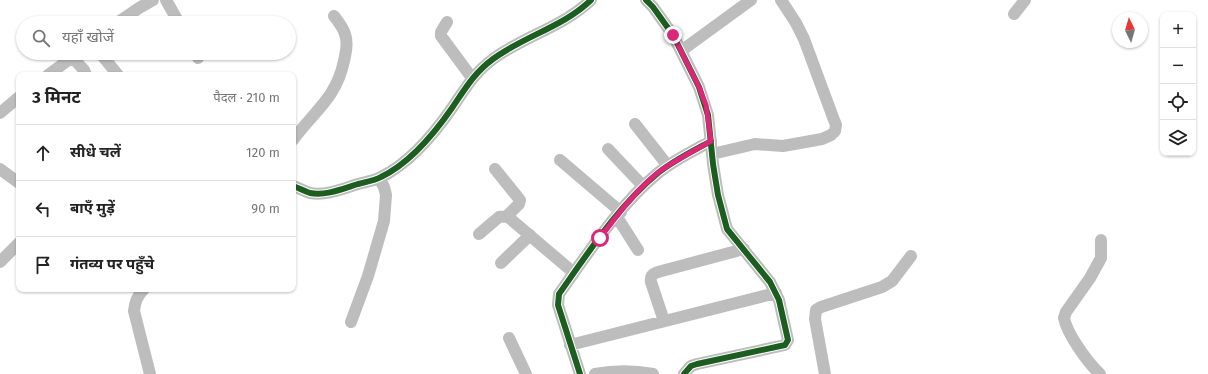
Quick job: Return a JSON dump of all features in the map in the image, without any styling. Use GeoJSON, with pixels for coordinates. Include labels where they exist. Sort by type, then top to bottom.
{"type":"FeatureCollection","features":[{"type":"Feature","properties":{"kind":"street"},"geometry":{"type":"LineString","coordinates":[[128,16],[153,0]]}},
{"type":"Feature","properties":{"kind":"street"},"geometry":{"type":"LineString","coordinates":[[166,0],[175,16]]}},
{"type":"Feature","properties":{"kind":"street"},"geometry":{"type":"LineString","coordinates":[[296,187],[310,193],[325,194],[379,178],[390,172],[404,162],[434,132],[472,78],[493,59],[526,39],[566,20],[581,10],[591,0]]}},
{"type":"Feature","properties":{"kind":"street"},"geometry":{"type":"LineString","coordinates":[[646,0],[653,7],[673,35],[699,87],[706,105],[718,195],[727,229],[770,282],[776,293],[788,337],[787,343],[780,346],[697,364],[691,366],[684,374]]}},
{"type":"Feature","properties":{"kind":"street"},"geometry":{"type":"LineString","coordinates":[[681,51],[751,0]]}},
{"type":"Feature","properties":{"kind":"street"},"geometry":{"type":"LineString","coordinates":[[712,154],[755,144],[783,146],[813,141],[835,131],[836,125],[812,59],[796,23],[781,0]]}},
{"type":"Feature","properties":{"kind":"street"},"geometry":{"type":"LineString","coordinates":[[1014,14],[1025,0]]}},
{"type":"Feature","properties":{"kind":"street"},"geometry":{"type":"LineString","coordinates":[[296,136],[329,98],[343,67],[347,40],[345,33],[334,16]]}},
{"type":"Feature","properties":{"kind":"street"},"geometry":{"type":"LineString","coordinates":[[447,22],[441,32],[441,36],[472,78]]}},
{"type":"Feature","properties":{"kind":"street"},"geometry":{"type":"LineString","coordinates":[[52,72],[68,60]]}},
{"type":"Feature","properties":{"kind":"street"},"geometry":{"type":"LineString","coordinates":[[78,60],[85,72]]}},
{"type":"Feature","properties":{"kind":"street"},"geometry":{"type":"LineString","coordinates":[[106,60],[116,72]]}},
{"type":"Feature","properties":{"kind":"street"},"geometry":{"type":"LineString","coordinates":[[0,113],[16,100]]}},
{"type":"Feature","properties":{"kind":"street"},"geometry":{"type":"LineString","coordinates":[[634,124],[668,166]]}},
{"type":"Feature","properties":{"kind":"street"},"geometry":{"type":"LineString","coordinates":[[580,374],[557,300],[559,294],[619,214],[643,186],[668,166],[711,141]]}},
{"type":"Feature","properties":{"kind":"street"},"geometry":{"type":"LineString","coordinates":[[608,149],[643,186]]}},
{"type":"Feature","properties":{"kind":"street"},"geometry":{"type":"LineString","coordinates":[[560,160],[619,214],[638,250]]}},
{"type":"Feature","properties":{"kind":"street"},"geometry":{"type":"LineString","coordinates":[[0,169],[16,181]]}},
{"type":"Feature","properties":{"kind":"street"},"geometry":{"type":"LineString","coordinates":[[479,234],[499,217],[507,216],[519,204],[520,200],[495,169]]}},
{"type":"Feature","properties":{"kind":"street"},"geometry":{"type":"LineString","coordinates":[[351,322],[368,276],[384,221],[386,195],[379,178]]}},
{"type":"Feature","properties":{"kind":"street"},"geometry":{"type":"LineString","coordinates":[[507,216],[574,273]]}},
{"type":"Feature","properties":{"kind":"street"},"geometry":{"type":"LineString","coordinates":[[501,262],[530,235]]}},
{"type":"Feature","properties":{"kind":"street"},"geometry":{"type":"LineString","coordinates":[[1100,374],[1082,352],[1064,318],[1066,312],[1090,278],[1101,258],[1101,240]]}},
{"type":"Feature","properties":{"kind":"street"},"geometry":{"type":"LineString","coordinates":[[0,262],[16,246]]}},
{"type":"Feature","properties":{"kind":"street"},"geometry":{"type":"LineString","coordinates":[[664,321],[651,282],[652,275],[658,272],[744,250]]}},
{"type":"Feature","properties":{"kind":"street"},"geometry":{"type":"LineString","coordinates":[[825,374],[815,319],[816,310],[882,287],[892,281],[911,256]]}},
{"type":"Feature","properties":{"kind":"street"},"geometry":{"type":"LineString","coordinates":[[140,292],[136,298],[134,312],[150,374]]}},
{"type":"Feature","properties":{"kind":"street"},"geometry":{"type":"LineString","coordinates":[[570,345],[776,293]]}},
{"type":"Feature","properties":{"kind":"street"},"geometry":{"type":"LineString","coordinates":[[509,338],[526,374]]}},
{"type":"Feature","properties":{"kind":"street"},"geometry":{"type":"LineString","coordinates":[[595,374],[617,370],[653,374]]}},
{"type":"Feature","properties":{"kind":"cycle path"},"geometry":{"type":"LineString","coordinates":[[296,187],[310,193],[328,193],[375,180],[392,171],[411,156],[429,138],[470,82],[486,64],[517,44],[568,17],[591,0]]}},
{"type":"Feature","properties":{"kind":"cycle path"},"geometry":{"type":"LineString","coordinates":[[646,0],[653,7],[673,35],[699,87],[708,115],[718,195],[727,229],[770,282],[779,300],[788,340],[785,345],[697,364],[691,366],[684,374]]}},
{"type":"Feature","properties":{"kind":"cycle path"},"geometry":{"type":"LineString","coordinates":[[580,374],[558,305],[559,294],[605,230],[630,200],[658,173],[670,164],[711,141]]}},
{"type":"Feature","properties":{"kind":"route"},"geometry":{"type":"LineString","coordinates":[[600,238],[643,186],[672,163],[711,141],[706,105],[699,87],[673,35]]}}]}
